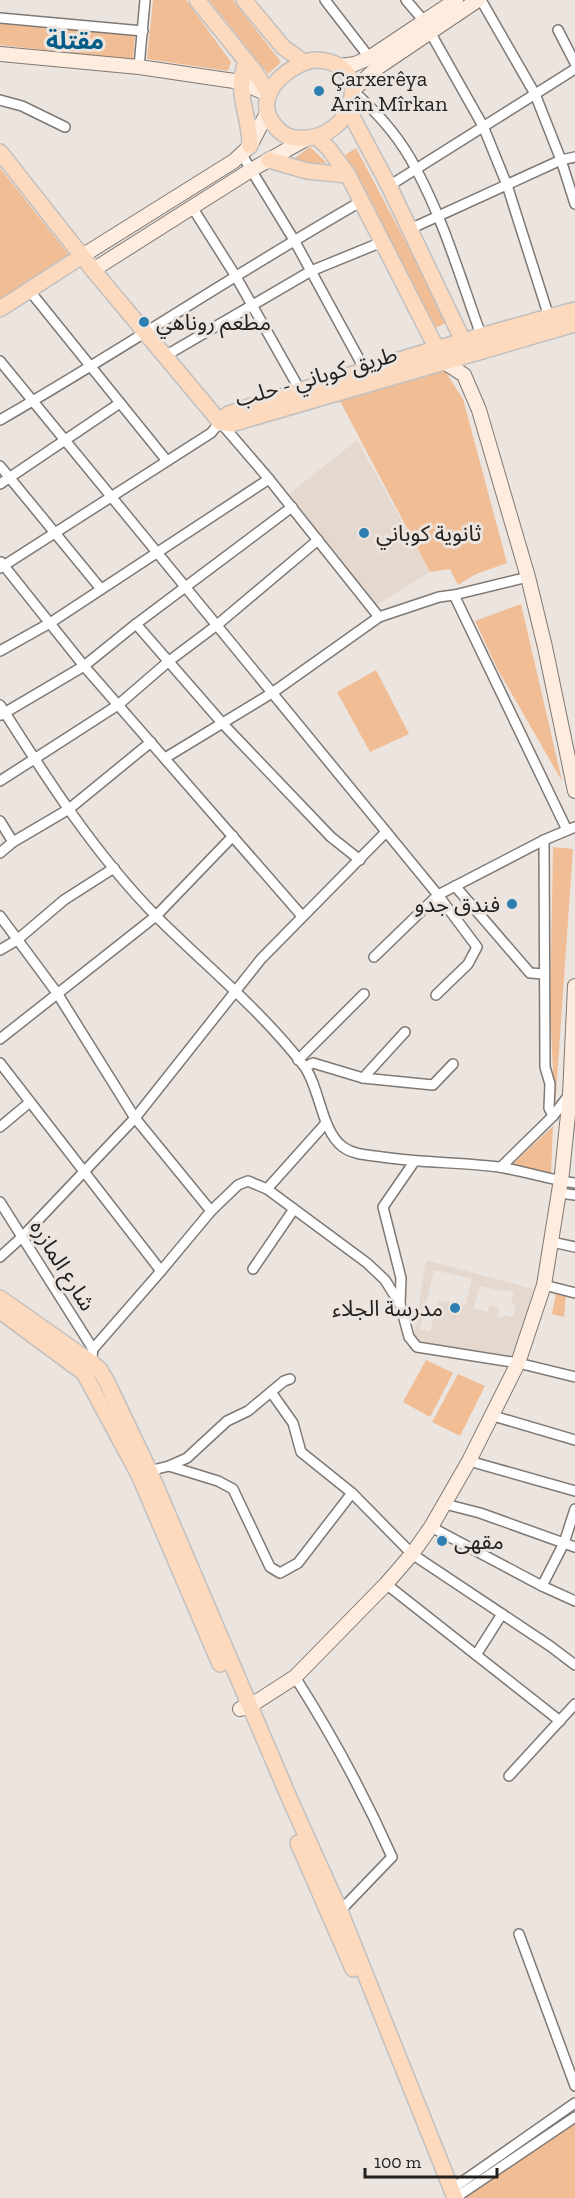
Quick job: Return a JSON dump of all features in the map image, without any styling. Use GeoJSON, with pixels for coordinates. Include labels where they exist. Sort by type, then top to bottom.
{"type":"FeatureCollection","features":[{"type":"Feature","properties":{"kind":"main road"},"geometry":{"type":"LineString","coordinates":[[197,0],[246,61],[269,94]]}},
{"type":"Feature","properties":{"kind":"main road"},"geometry":{"type":"LineString","coordinates":[[244,0],[284,47],[304,62]]}},
{"type":"Feature","properties":{"kind":"main road"},"geometry":{"type":"LineString","coordinates":[[427,27],[456,0]]}},
{"type":"Feature","properties":{"kind":"main road"},"geometry":{"type":"LineString","coordinates":[[93,270],[251,170],[336,127],[349,111],[353,90],[373,63],[427,27],[479,0]]}},
{"type":"Feature","properties":{"kind":"main road"},"geometry":{"type":"LineString","coordinates":[[0,54],[139,67],[241,82],[269,94]]}},
{"type":"Feature","properties":{"kind":"main road"},"geometry":{"type":"LineString","coordinates":[[0,309],[246,150],[267,113],[269,94],[279,78],[287,71],[304,62],[322,60],[340,66],[373,63]]}},
{"type":"Feature","properties":{"kind":"main road"},"geometry":{"type":"LineString","coordinates":[[246,61],[241,82],[241,95],[249,128],[246,150]]}},
{"type":"Feature","properties":{"kind":"main road"},"geometry":{"type":"LineString","coordinates":[[340,66],[347,73],[353,90]]}},
{"type":"Feature","properties":{"kind":"main road"},"geometry":{"type":"LineString","coordinates":[[349,111],[389,186],[466,347],[464,375],[479,410],[528,577],[575,791]]}},
{"type":"Feature","properties":{"kind":"main road"},"geometry":{"type":"LineString","coordinates":[[267,113],[272,123],[286,136],[311,138],[329,149],[348,175],[362,201],[435,348],[444,362],[464,375]]}},
{"type":"Feature","properties":{"kind":"main road"},"geometry":{"type":"LineString","coordinates":[[0,152],[93,270],[220,422]]}},
{"type":"Feature","properties":{"kind":"main road"},"geometry":{"type":"LineString","coordinates":[[269,160],[307,171],[348,175]]}},
{"type":"Feature","properties":{"kind":"main road","name":"طريق كوباني - حلب"},"geometry":{"type":"LineString","coordinates":[[220,422],[231,424],[355,390],[444,362],[481,335],[575,310]]}},
{"type":"Feature","properties":{"kind":"main road","name":"طريق كوباني - حلب"},"geometry":{"type":"LineString","coordinates":[[220,422],[228,414],[435,348],[466,347],[575,324]]}},
{"type":"Feature","properties":{"kind":"main road"},"geometry":{"type":"LineString","coordinates":[[245,1708],[295,1677],[386,1584],[412,1554],[431,1527],[469,1461],[518,1362],[544,1285],[565,1186],[575,986]]}},
{"type":"Feature","properties":{"kind":"main road"},"geometry":{"type":"LineString","coordinates":[[0,1298],[90,1362],[144,1473],[452,2195]]}},
{"type":"Feature","properties":{"kind":"main road"},"geometry":{"type":"LineString","coordinates":[[0,1311],[90,1362]]}},
{"type":"Feature","properties":{"kind":"main road"},"geometry":{"type":"LineString","coordinates":[[245,1708],[340,1911],[452,2195]]}},
{"type":"Feature","properties":{"kind":"street"},"geometry":{"type":"LineString","coordinates":[[139,67],[145,0]]}},
{"type":"Feature","properties":{"kind":"street"},"geometry":{"type":"LineString","coordinates":[[326,0],[373,63]]}},
{"type":"Feature","properties":{"kind":"street"},"geometry":{"type":"LineString","coordinates":[[406,0],[427,27],[483,126],[507,185],[549,317]]}},
{"type":"Feature","properties":{"kind":"street"},"geometry":{"type":"LineString","coordinates":[[479,0],[535,94],[561,160],[575,204]]}},
{"type":"Feature","properties":{"kind":"street"},"geometry":{"type":"LineString","coordinates":[[0,18],[142,31]]}},
{"type":"Feature","properties":{"kind":"street"},"geometry":{"type":"LineString","coordinates":[[558,30],[575,63]]}},
{"type":"Feature","properties":{"kind":"street"},"geometry":{"type":"LineString","coordinates":[[389,186],[575,69]]}},
{"type":"Feature","properties":{"kind":"street"},"geometry":{"type":"LineString","coordinates":[[353,90],[385,124],[416,168],[438,217],[481,335]]}},
{"type":"Feature","properties":{"kind":"street"},"geometry":{"type":"LineString","coordinates":[[0,100],[22,106],[65,127]]}},
{"type":"Feature","properties":{"kind":"street"},"geometry":{"type":"LineString","coordinates":[[246,150],[251,170],[294,240],[365,370]]}},
{"type":"Feature","properties":{"kind":"street"},"geometry":{"type":"LineString","coordinates":[[410,229],[561,160],[575,157]]}},
{"type":"Feature","properties":{"kind":"street"},"geometry":{"type":"LineString","coordinates":[[0,420],[91,368],[235,275],[362,201]]}},
{"type":"Feature","properties":{"kind":"street"},"geometry":{"type":"LineString","coordinates":[[192,207],[235,275],[300,390]]}},
{"type":"Feature","properties":{"kind":"street"},"geometry":{"type":"LineString","coordinates":[[165,356],[311,271],[382,242]]}},
{"type":"Feature","properties":{"kind":"street"},"geometry":{"type":"LineString","coordinates":[[29,290],[167,461]]}},
{"type":"Feature","properties":{"kind":"street"},"geometry":{"type":"LineString","coordinates":[[0,360],[387,832],[477,947],[468,964],[436,995]]}},
{"type":"Feature","properties":{"kind":"street"},"geometry":{"type":"LineString","coordinates":[[0,484],[120,403]]}},
{"type":"Feature","properties":{"kind":"street"},"geometry":{"type":"LineString","coordinates":[[302,916],[84,666],[1,565],[56,534],[211,433],[220,422],[292,507],[379,617]]}},
{"type":"Feature","properties":{"kind":"street"},"geometry":{"type":"LineString","coordinates":[[0,466],[101,589]]}},
{"type":"Feature","properties":{"kind":"street"},"geometry":{"type":"LineString","coordinates":[[0,651],[50,623],[269,479]]}},
{"type":"Feature","properties":{"kind":"street"},"geometry":{"type":"LineString","coordinates":[[292,507],[185,586],[84,666],[2,711],[69,809],[114,868],[156,916],[236,991],[301,1063],[315,1089],[326,1123],[340,1145],[354,1153],[414,1162],[501,1167],[565,1186],[575,1195]]}},
{"type":"Feature","properties":{"kind":"street"},"geometry":{"type":"LineString","coordinates":[[0,781],[118,705],[318,540]]}},
{"type":"Feature","properties":{"kind":"street"},"geometry":{"type":"LineString","coordinates":[[165,758],[272,693],[379,617],[439,597],[528,577]]}},
{"type":"Feature","properties":{"kind":"street"},"geometry":{"type":"LineString","coordinates":[[374,957],[438,895],[571,828],[454,595]]}},
{"type":"Feature","properties":{"kind":"street"},"geometry":{"type":"LineString","coordinates":[[136,624],[223,724],[331,837],[360,860]]}},
{"type":"Feature","properties":{"kind":"street"},"geometry":{"type":"LineString","coordinates":[[0,853],[13,842],[69,809],[152,742]]}},
{"type":"Feature","properties":{"kind":"street"},"geometry":{"type":"LineString","coordinates":[[0,821],[13,842]]}},
{"type":"Feature","properties":{"kind":"street"},"geometry":{"type":"LineString","coordinates":[[0,1257],[135,1119],[261,958],[387,832]]}},
{"type":"Feature","properties":{"kind":"street"},"geometry":{"type":"LineString","coordinates":[[0,1039],[156,916],[233,836]]}},
{"type":"Feature","properties":{"kind":"street"},"geometry":{"type":"LineString","coordinates":[[544,840],[545,1067],[550,1084],[549,1108],[553,1116]]}},
{"type":"Feature","properties":{"kind":"street"},"geometry":{"type":"LineString","coordinates":[[0,950],[17,940],[64,900],[114,868]]}},
{"type":"Feature","properties":{"kind":"street"},"geometry":{"type":"LineString","coordinates":[[455,886],[530,973],[544,974]]}},
{"type":"Feature","properties":{"kind":"street"},"geometry":{"type":"LineString","coordinates":[[0,916],[57,993],[135,1119],[210,1211]]}},
{"type":"Feature","properties":{"kind":"street"},"geometry":{"type":"LineString","coordinates":[[301,1063],[364,994]]}},
{"type":"Feature","properties":{"kind":"street"},"geometry":{"type":"LineString","coordinates":[[363,1078],[405,1032]]}},
{"type":"Feature","properties":{"kind":"street"},"geometry":{"type":"LineString","coordinates":[[0,1063],[161,1271]]}},
{"type":"Feature","properties":{"kind":"street"},"geometry":{"type":"LineString","coordinates":[[301,1063],[313,1063],[363,1078],[433,1085],[453,1064]]}},
{"type":"Feature","properties":{"kind":"street"},"geometry":{"type":"LineString","coordinates":[[501,1167],[553,1116],[570,1095]]}},
{"type":"Feature","properties":{"kind":"street"},"geometry":{"type":"LineString","coordinates":[[0,1127],[30,1102]]}},
{"type":"Feature","properties":{"kind":"street"},"geometry":{"type":"LineString","coordinates":[[267,1189],[326,1123]]}},
{"type":"Feature","properties":{"kind":"street"},"geometry":{"type":"LineString","coordinates":[[400,1304],[401,1278],[382,1207],[414,1162]]}},
{"type":"Feature","properties":{"kind":"street"},"geometry":{"type":"LineString","coordinates":[[90,1362],[210,1211],[238,1185],[248,1181],[267,1189],[368,1263],[385,1280],[400,1304],[409,1337],[417,1347],[518,1362],[575,1377]]}},
{"type":"Feature","properties":{"kind":"street","name":"شارع المازره"},"geometry":{"type":"LineString","coordinates":[[0,1202],[22,1237],[90,1362]]}},
{"type":"Feature","properties":{"kind":"street"},"geometry":{"type":"LineString","coordinates":[[253,1269],[294,1209]]}},
{"type":"Feature","properties":{"kind":"street"},"geometry":{"type":"LineString","coordinates":[[552,1242],[575,1247]]}},
{"type":"Feature","properties":{"kind":"street"},"geometry":{"type":"LineString","coordinates":[[544,1285],[575,1293]]}},
{"type":"Feature","properties":{"kind":"street"},"geometry":{"type":"LineString","coordinates":[[144,1473],[187,1458],[227,1421],[248,1411],[284,1381],[290,1379]]}},
{"type":"Feature","properties":{"kind":"street"},"geometry":{"type":"LineString","coordinates":[[271,1392],[293,1423],[301,1452],[352,1493],[412,1554],[575,1665]]}},
{"type":"Feature","properties":{"kind":"street"},"geometry":{"type":"LineString","coordinates":[[490,1415],[575,1440]]}},
{"type":"Feature","properties":{"kind":"street"},"geometry":{"type":"LineString","coordinates":[[469,1461],[575,1491]]}},
{"type":"Feature","properties":{"kind":"street"},"geometry":{"type":"LineString","coordinates":[[169,1466],[233,1489],[270,1568],[280,1573],[298,1563],[352,1493]]}},
{"type":"Feature","properties":{"kind":"street"},"geometry":{"type":"LineString","coordinates":[[445,1504],[480,1513],[575,1547]]}},
{"type":"Feature","properties":{"kind":"street"},"geometry":{"type":"LineString","coordinates":[[542,1586],[564,1543],[575,1509]]}},
{"type":"Feature","properties":{"kind":"street"},"geometry":{"type":"LineString","coordinates":[[431,1527],[575,1601]]}},
{"type":"Feature","properties":{"kind":"street"},"geometry":{"type":"LineString","coordinates":[[386,1584],[560,1720]]}},
{"type":"Feature","properties":{"kind":"street"},"geometry":{"type":"LineString","coordinates":[[476,1655],[502,1614]]}},
{"type":"Feature","properties":{"kind":"street"},"geometry":{"type":"LineString","coordinates":[[295,1677],[346,1760],[369,1804],[392,1857],[340,1911]]}},
{"type":"Feature","properties":{"kind":"street"},"geometry":{"type":"LineString","coordinates":[[509,1776],[575,1704]]}},
{"type":"Feature","properties":{"kind":"street"},"geometry":{"type":"LineString","coordinates":[[519,1934],[575,2086]]}},
{"type":"Feature","properties":{"kind":"street"},"geometry":{"type":"LineString","coordinates":[[452,2195],[575,2103]]}},
{"type":"Feature","properties":{"kind":"street"},"geometry":{"type":"LineString","coordinates":[[452,2195],[575,2117]]}},
{"type":"Feature","properties":{"kind":"shaded area"},"geometry":{"type":"Polygon","coordinates":[[[153,0],[186,0],[231,62],[228,71],[147,59],[153,0]]]}},
{"type":"Feature","properties":{"kind":"shaded area"},"geometry":{"type":"Polygon","coordinates":[[[209,0],[233,0],[281,62],[268,74],[209,0]]]}},
{"type":"Feature","properties":{"kind":"shaded area"},"geometry":{"type":"Polygon","coordinates":[[[0,22],[135,35],[133,60],[0,45],[0,22]]]}},
{"type":"Feature","properties":{"kind":"shaded area"},"geometry":{"type":"Polygon","coordinates":[[[310,147],[327,163],[311,164],[292,160],[310,147]]]}},
{"type":"Feature","properties":{"kind":"shaded area"},"geometry":{"type":"Polygon","coordinates":[[[356,148],[448,322],[435,328],[345,155],[356,148]]]}},
{"type":"Feature","properties":{"kind":"shaded area"},"geometry":{"type":"Polygon","coordinates":[[[0,168],[70,256],[0,301],[0,168]]]}},
{"type":"Feature","properties":{"kind":"shaded area"},"geometry":{"type":"Polygon","coordinates":[[[443,368],[463,399],[507,563],[476,574],[458,585],[450,569],[430,572],[340,401],[443,368]]]}},
{"type":"Feature","properties":{"kind":"shaded area","name":"ثانوية كوباني"},"geometry":{"type":"Polygon","coordinates":[[[357,440],[430,572],[376,605],[289,494],[357,440]]]}},
{"type":"Feature","properties":{"kind":"shaded area"},"geometry":{"type":"Polygon","coordinates":[[[521,604],[562,781],[498,670],[475,621],[521,604]]]}},
{"type":"Feature","properties":{"kind":"shaded area"},"geometry":{"type":"Polygon","coordinates":[[[376,670],[409,734],[370,752],[337,692],[376,670]]]}},
{"type":"Feature","properties":{"kind":"shaded area"},"geometry":{"type":"Polygon","coordinates":[[[553,847],[573,849],[555,1107],[550,1011],[553,847]]]}},
{"type":"Feature","properties":{"kind":"shaded area"},"geometry":{"type":"Polygon","coordinates":[[[553,1126],[551,1174],[513,1164],[553,1126]]]}},
{"type":"Feature","properties":{"kind":"shaded area","name":"مدرسة الجلاء"},"geometry":{"type":"Polygon","coordinates":[[[426,1260],[533,1289],[521,1337],[511,1356],[413,1340],[426,1260]],[[434,1270],[420,1329],[430,1332],[438,1300],[465,1306],[472,1279],[434,1270]],[[480,1286],[474,1308],[488,1312],[490,1305],[499,1308],[497,1317],[503,1318],[504,1315],[513,1317],[516,1305],[511,1303],[514,1292],[480,1286]]]}},
{"type":"Feature","properties":{"kind":"shaded area"},"geometry":{"type":"Polygon","coordinates":[[[556,1293],[566,1296],[564,1317],[552,1314],[556,1293]]]}},
{"type":"Feature","properties":{"kind":"shaded area"},"geometry":{"type":"Polygon","coordinates":[[[426,1360],[453,1373],[430,1417],[403,1402],[426,1360]]]}},
{"type":"Feature","properties":{"kind":"shaded area"},"geometry":{"type":"Polygon","coordinates":[[[458,1374],[485,1386],[460,1436],[432,1422],[458,1374]]]}},
{"type":"Feature","properties":{"kind":"shaded area"},"geometry":{"type":"Polygon","coordinates":[[[575,2121],[575,2198],[463,2198],[575,2121]]]}},
{"type":"Feature","properties":{"kind":"place","name":"Çarxerêya Arîn Mîrkan"},"geometry":{"type":"Point","coordinates":[319,91]}},
{"type":"Feature","properties":{"kind":"place","name":"مطعم روناهي"},"geometry":{"type":"Point","coordinates":[144,322]}},
{"type":"Feature","properties":{"kind":"place","name":"ثانوية كوباني"},"geometry":{"type":"Point","coordinates":[364,533]}},
{"type":"Feature","properties":{"kind":"place","name":"فندق جدو"},"geometry":{"type":"Point","coordinates":[512,904]}},
{"type":"Feature","properties":{"kind":"place","name":"مدرسة الجلاء"},"geometry":{"type":"Point","coordinates":[455,1308]}},
{"type":"Feature","properties":{"kind":"place","name":"مقهى"},"geometry":{"type":"Point","coordinates":[442,1541]}},
{"type":"Feature","properties":{"kind":"district","name":"مقتلة"},"geometry":{"type":"Point","coordinates":[75,41]}}]}
